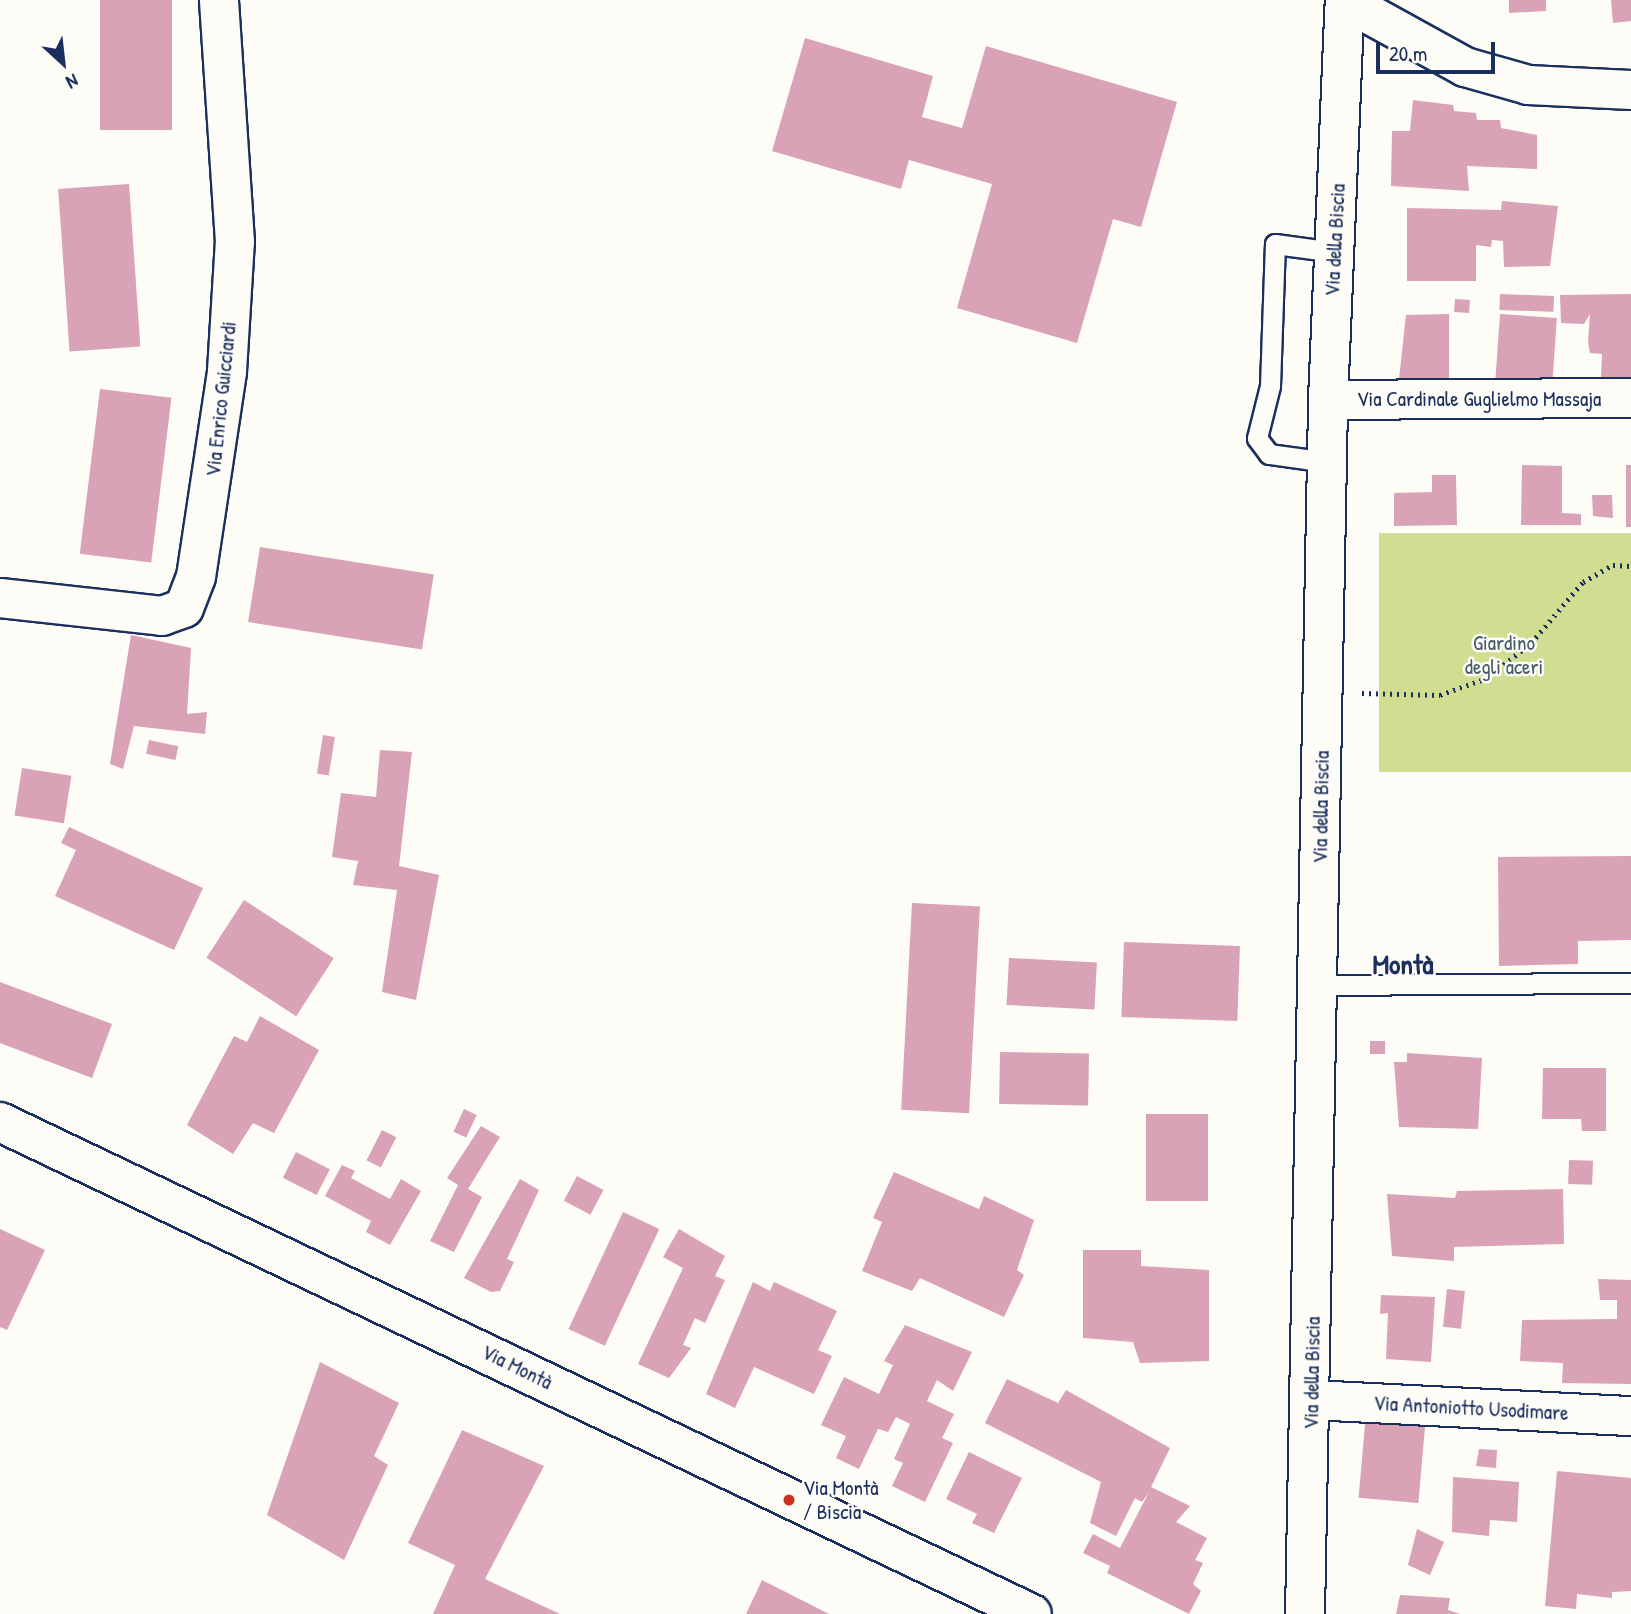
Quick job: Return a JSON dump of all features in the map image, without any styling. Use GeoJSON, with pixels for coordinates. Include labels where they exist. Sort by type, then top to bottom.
{"type":"FeatureCollection","features":[{"type":"Feature","properties":{"kind":"street","name":"Via Enrico Guicciardi"},"geometry":{"type":"LineString","coordinates":[[0,598],[162,617],[184,608],[196,577],[227,371],[235,242],[219,0]]}},
{"type":"Feature","properties":{"kind":"street"},"geometry":{"type":"LineString","coordinates":[[1346,1],[1465,67],[1528,85],[1631,90]]}},
{"type":"Feature","properties":{"kind":"street","name":"Via della Biscia"},"geometry":{"type":"LineString","coordinates":[[1305,1614],[1312,1400],[1328,400],[1346,1]]}},
{"type":"Feature","properties":{"kind":"street","name":"Via Cardinale Guglielmo Massaja"},"geometry":{"type":"LineString","coordinates":[[1328,400],[1631,398]]}},
{"type":"Feature","properties":{"kind":"street","name":"Via Montà"},"geometry":{"type":"LineString","coordinates":[[0,1122],[1032,1614]]}},
{"type":"Feature","properties":{"kind":"street","name":"Via Antoniotto Usodimare"},"geometry":{"type":"LineString","coordinates":[[1312,1400],[1631,1416]]}},
{"type":"Feature","properties":{"kind":"lane"},"geometry":{"type":"LineString","coordinates":[[1327,462],[1269,454],[1257,438],[1270,386],[1275,244],[1335,252]]}},
{"type":"Feature","properties":{"kind":"lane"},"geometry":{"type":"LineString","coordinates":[[1318,985],[1631,983]]}},
{"type":"Feature","properties":{"kind":"path"},"geometry":{"type":"LineString","coordinates":[[1323,689],[1440,695],[1487,678],[1531,643],[1583,582],[1613,565],[1631,566]]}},
{"type":"Feature","properties":{"kind":"green space","name":"Giardino degli aceri"},"geometry":{"type":"Polygon","coordinates":[[[1379,533],[1631,533],[1631,772],[1379,772],[1379,533]]]}},
{"type":"Feature","properties":{"kind":"building"},"geometry":{"type":"Polygon","coordinates":[[[100,0],[172,0],[172,130],[100,130],[100,0]]]}},
{"type":"Feature","properties":{"kind":"building"},"geometry":{"type":"Polygon","coordinates":[[[1509,0],[1546,0],[1546,11],[1509,13],[1509,0]]]}},
{"type":"Feature","properties":{"kind":"building"},"geometry":{"type":"Polygon","coordinates":[[[1611,0],[1631,0],[1631,21],[1613,23],[1611,0]]]}},
{"type":"Feature","properties":{"kind":"building"},"geometry":{"type":"Polygon","coordinates":[[[805,38],[933,76],[922,117],[962,128],[986,46],[1177,102],[1141,227],[1113,219],[1077,343],[957,308],[992,184],[909,160],[901,189],[772,151],[805,38]]]}},
{"type":"Feature","properties":{"kind":"building"},"geometry":{"type":"Polygon","coordinates":[[[1413,100],[1453,105],[1454,111],[1476,113],[1477,120],[1500,120],[1501,128],[1537,135],[1537,169],[1467,166],[1469,191],[1391,186],[1392,131],[1410,131],[1413,100]]]}},
{"type":"Feature","properties":{"kind":"building"},"geometry":{"type":"Polygon","coordinates":[[[129,184],[140,347],[70,352],[58,189],[129,184]]]}},
{"type":"Feature","properties":{"kind":"building"},"geometry":{"type":"Polygon","coordinates":[[[1502,201],[1558,206],[1550,266],[1504,267],[1503,241],[1492,240],[1491,247],[1476,245],[1476,281],[1407,281],[1407,208],[1501,210],[1502,201]]]}},
{"type":"Feature","properties":{"kind":"building"},"geometry":{"type":"Polygon","coordinates":[[[1500,294],[1554,296],[1553,312],[1499,310],[1500,294]]]}},
{"type":"Feature","properties":{"kind":"building"},"geometry":{"type":"Polygon","coordinates":[[[1631,294],[1631,381],[1601,379],[1602,354],[1590,353],[1588,342],[1590,314],[1584,324],[1561,323],[1560,295],[1631,294]]]}},
{"type":"Feature","properties":{"kind":"building"},"geometry":{"type":"Polygon","coordinates":[[[1455,299],[1470,300],[1469,313],[1454,312],[1455,299]]]}},
{"type":"Feature","properties":{"kind":"building"},"geometry":{"type":"Polygon","coordinates":[[[1449,314],[1449,378],[1399,379],[1406,315],[1449,314]]]}},
{"type":"Feature","properties":{"kind":"building"},"geometry":{"type":"Polygon","coordinates":[[[1500,314],[1557,318],[1552,385],[1495,381],[1500,314]]]}},
{"type":"Feature","properties":{"kind":"building"},"geometry":{"type":"Polygon","coordinates":[[[100,389],[171,398],[151,563],[80,554],[100,389]]]}},
{"type":"Feature","properties":{"kind":"building"},"geometry":{"type":"Polygon","coordinates":[[[1522,465],[1562,466],[1562,513],[1581,514],[1581,525],[1521,525],[1522,465]]]}},
{"type":"Feature","properties":{"kind":"building"},"geometry":{"type":"Polygon","coordinates":[[[1626,465],[1631,465],[1631,527],[1626,527],[1626,465]]]}},
{"type":"Feature","properties":{"kind":"building"},"geometry":{"type":"Polygon","coordinates":[[[1432,475],[1456,475],[1457,525],[1394,526],[1394,493],[1432,492],[1432,475]]]}},
{"type":"Feature","properties":{"kind":"building"},"geometry":{"type":"Polygon","coordinates":[[[1592,495],[1612,495],[1613,518],[1593,516],[1592,495]]]}},
{"type":"Feature","properties":{"kind":"building"},"geometry":{"type":"Polygon","coordinates":[[[260,547],[434,575],[422,650],[248,622],[260,547]]]}},
{"type":"Feature","properties":{"kind":"building"},"geometry":{"type":"Polygon","coordinates":[[[131,635],[191,648],[187,714],[207,712],[205,734],[134,726],[123,769],[110,764],[131,635]]]}},
{"type":"Feature","properties":{"kind":"building"},"geometry":{"type":"Polygon","coordinates":[[[323,735],[335,737],[329,775],[317,774],[323,735]]]}},
{"type":"Feature","properties":{"kind":"building"},"geometry":{"type":"Polygon","coordinates":[[[149,740],[178,746],[175,760],[146,754],[149,740]]]}},
{"type":"Feature","properties":{"kind":"building"},"geometry":{"type":"Polygon","coordinates":[[[380,750],[412,752],[399,866],[439,875],[416,1000],[382,992],[397,890],[353,885],[358,861],[332,857],[341,793],[376,797],[380,750]]]}},
{"type":"Feature","properties":{"kind":"building"},"geometry":{"type":"Polygon","coordinates":[[[22,768],[71,776],[64,823],[14,815],[22,768]]]}},
{"type":"Feature","properties":{"kind":"building"},"geometry":{"type":"Polygon","coordinates":[[[69,827],[203,888],[174,950],[55,896],[76,850],[61,843],[69,827]]]}},
{"type":"Feature","properties":{"kind":"building"},"geometry":{"type":"Polygon","coordinates":[[[1631,856],[1631,940],[1578,941],[1578,964],[1499,966],[1498,857],[1631,856]]]}},
{"type":"Feature","properties":{"kind":"building"},"geometry":{"type":"Polygon","coordinates":[[[244,900],[334,958],[296,1016],[206,958],[244,900]]]}},
{"type":"Feature","properties":{"kind":"building"},"geometry":{"type":"Polygon","coordinates":[[[912,903],[980,907],[969,1113],[901,1110],[912,903]]]}},
{"type":"Feature","properties":{"kind":"building"},"geometry":{"type":"Polygon","coordinates":[[[1124,942],[1240,946],[1237,1021],[1121,1017],[1124,942]]]}},
{"type":"Feature","properties":{"kind":"building"},"geometry":{"type":"Polygon","coordinates":[[[1009,958],[1097,963],[1094,1010],[1007,1005],[1009,958]]]}},
{"type":"Feature","properties":{"kind":"building"},"geometry":{"type":"Polygon","coordinates":[[[0,982],[112,1024],[92,1078],[0,1043],[0,982]]]}},
{"type":"Feature","properties":{"kind":"building"},"geometry":{"type":"Polygon","coordinates":[[[260,1016],[319,1050],[274,1133],[253,1123],[233,1154],[187,1125],[234,1036],[247,1042],[260,1016]]]}},
{"type":"Feature","properties":{"kind":"building"},"geometry":{"type":"Polygon","coordinates":[[[1370,1041],[1385,1041],[1385,1054],[1370,1054],[1370,1041]]]}},
{"type":"Feature","properties":{"kind":"building"},"geometry":{"type":"Polygon","coordinates":[[[1000,1052],[1089,1054],[1088,1106],[999,1104],[1000,1052]]]}},
{"type":"Feature","properties":{"kind":"building"},"geometry":{"type":"Polygon","coordinates":[[[1407,1053],[1482,1058],[1478,1129],[1399,1127],[1394,1062],[1407,1062],[1407,1053]]]}},
{"type":"Feature","properties":{"kind":"building"},"geometry":{"type":"Polygon","coordinates":[[[1543,1068],[1606,1068],[1606,1131],[1582,1131],[1581,1119],[1542,1119],[1543,1068]]]}},
{"type":"Feature","properties":{"kind":"building"},"geometry":{"type":"Polygon","coordinates":[[[464,1109],[477,1115],[466,1138],[453,1132],[464,1109]]]}},
{"type":"Feature","properties":{"kind":"building"},"geometry":{"type":"Polygon","coordinates":[[[1146,1114],[1208,1114],[1208,1201],[1146,1201],[1146,1114]]]}},
{"type":"Feature","properties":{"kind":"building"},"geometry":{"type":"Polygon","coordinates":[[[481,1126],[500,1137],[468,1189],[482,1197],[454,1252],[430,1241],[458,1185],[447,1178],[481,1126]]]}},
{"type":"Feature","properties":{"kind":"building"},"geometry":{"type":"Polygon","coordinates":[[[382,1130],[396,1137],[381,1168],[367,1160],[382,1130]]]}},
{"type":"Feature","properties":{"kind":"building"},"geometry":{"type":"Polygon","coordinates":[[[296,1152],[330,1169],[317,1195],[283,1178],[296,1152]]]}},
{"type":"Feature","properties":{"kind":"building"},"geometry":{"type":"Polygon","coordinates":[[[1569,1160],[1593,1161],[1592,1185],[1568,1184],[1569,1160]]]}},
{"type":"Feature","properties":{"kind":"building"},"geometry":{"type":"Polygon","coordinates":[[[342,1165],[355,1171],[351,1178],[390,1199],[401,1179],[421,1191],[390,1245],[366,1232],[371,1221],[325,1196],[342,1165]]]}},
{"type":"Feature","properties":{"kind":"building"},"geometry":{"type":"Polygon","coordinates":[[[894,1172],[979,1209],[984,1196],[1034,1220],[1017,1270],[1024,1275],[1004,1317],[920,1278],[912,1291],[862,1271],[882,1222],[873,1218],[894,1172]]]}},
{"type":"Feature","properties":{"kind":"building"},"geometry":{"type":"Polygon","coordinates":[[[577,1176],[603,1190],[590,1215],[564,1201],[577,1176]]]}},
{"type":"Feature","properties":{"kind":"building"},"geometry":{"type":"Polygon","coordinates":[[[520,1179],[539,1190],[507,1259],[514,1262],[500,1291],[491,1292],[464,1278],[520,1179]]]}},
{"type":"Feature","properties":{"kind":"building"},"geometry":{"type":"Polygon","coordinates":[[[1563,1189],[1564,1244],[1454,1247],[1454,1261],[1392,1256],[1387,1194],[1455,1198],[1457,1191],[1563,1189]]]}},
{"type":"Feature","properties":{"kind":"building"},"geometry":{"type":"Polygon","coordinates":[[[623,1212],[659,1229],[605,1346],[568,1329],[623,1212]]]}},
{"type":"Feature","properties":{"kind":"building"},"geometry":{"type":"Polygon","coordinates":[[[0,1229],[45,1250],[7,1330],[0,1327],[0,1229]]]}},
{"type":"Feature","properties":{"kind":"building"},"geometry":{"type":"Polygon","coordinates":[[[679,1229],[725,1256],[715,1276],[725,1280],[705,1323],[695,1318],[683,1345],[691,1348],[669,1378],[638,1364],[683,1268],[663,1257],[679,1229]]]}},
{"type":"Feature","properties":{"kind":"building"},"geometry":{"type":"Polygon","coordinates":[[[1083,1250],[1141,1250],[1141,1266],[1209,1270],[1209,1361],[1140,1363],[1133,1342],[1083,1338],[1083,1250]]]}},
{"type":"Feature","properties":{"kind":"building"},"geometry":{"type":"Polygon","coordinates":[[[1598,1279],[1631,1280],[1631,1384],[1562,1383],[1563,1363],[1520,1361],[1522,1320],[1617,1319],[1617,1300],[1600,1300],[1598,1279]]]}},
{"type":"Feature","properties":{"kind":"building"},"geometry":{"type":"Polygon","coordinates":[[[753,1282],[770,1291],[774,1282],[837,1311],[818,1350],[832,1356],[814,1394],[754,1367],[735,1408],[706,1394],[753,1282]]]}},
{"type":"Feature","properties":{"kind":"building"},"geometry":{"type":"Polygon","coordinates":[[[1447,1289],[1465,1291],[1461,1329],[1443,1327],[1447,1289]]]}},
{"type":"Feature","properties":{"kind":"building"},"geometry":{"type":"Polygon","coordinates":[[[1381,1295],[1435,1297],[1431,1362],[1386,1359],[1388,1313],[1380,1314],[1381,1295]]]}},
{"type":"Feature","properties":{"kind":"building"},"geometry":{"type":"Polygon","coordinates":[[[905,1325],[972,1352],[953,1391],[937,1380],[927,1401],[954,1414],[942,1438],[953,1443],[925,1502],[892,1486],[903,1463],[894,1459],[910,1424],[896,1417],[888,1432],[878,1429],[859,1469],[836,1458],[846,1436],[821,1425],[844,1377],[879,1394],[893,1365],[884,1361],[905,1325]]]}},
{"type":"Feature","properties":{"kind":"building"},"geometry":{"type":"Polygon","coordinates":[[[320,1362],[399,1403],[374,1456],[388,1465],[344,1560],[267,1515],[320,1362]]]}},
{"type":"Feature","properties":{"kind":"building"},"geometry":{"type":"Polygon","coordinates":[[[1007,1379],[1058,1403],[1066,1390],[1170,1448],[1151,1487],[1190,1506],[1176,1522],[1207,1538],[1195,1560],[1203,1563],[1193,1584],[1201,1591],[1189,1614],[1107,1573],[1110,1566],[1083,1553],[1093,1534],[1120,1548],[1149,1492],[1142,1502],[1135,1498],[1116,1536],[1090,1523],[1101,1482],[985,1423],[1007,1379]]]}},
{"type":"Feature","properties":{"kind":"building"},"geometry":{"type":"Polygon","coordinates":[[[1366,1413],[1426,1418],[1418,1503],[1359,1498],[1366,1413]]]}},
{"type":"Feature","properties":{"kind":"building"},"geometry":{"type":"Polygon","coordinates":[[[462,1430],[544,1466],[485,1579],[560,1614],[433,1614],[455,1565],[408,1543],[462,1430]]]}},
{"type":"Feature","properties":{"kind":"building"},"geometry":{"type":"Polygon","coordinates":[[[1479,1449],[1497,1450],[1496,1468],[1476,1466],[1479,1449]]]}},
{"type":"Feature","properties":{"kind":"building"},"geometry":{"type":"Polygon","coordinates":[[[969,1452],[1022,1478],[994,1533],[972,1523],[977,1514],[946,1499],[969,1452]]]}},
{"type":"Feature","properties":{"kind":"building"},"geometry":{"type":"Polygon","coordinates":[[[1557,1471],[1631,1478],[1631,1591],[1612,1592],[1612,1598],[1577,1594],[1576,1609],[1545,1606],[1557,1471]]]}},
{"type":"Feature","properties":{"kind":"building"},"geometry":{"type":"Polygon","coordinates":[[[1453,1477],[1519,1482],[1517,1522],[1490,1520],[1489,1536],[1452,1532],[1453,1477]]]}},
{"type":"Feature","properties":{"kind":"building"},"geometry":{"type":"Polygon","coordinates":[[[1417,1529],[1444,1542],[1430,1575],[1408,1565],[1417,1529]]]}},
{"type":"Feature","properties":{"kind":"building"},"geometry":{"type":"Polygon","coordinates":[[[762,1580],[829,1614],[746,1614],[762,1580]]]}},
{"type":"Feature","properties":{"kind":"building"},"geometry":{"type":"Polygon","coordinates":[[[1400,1595],[1450,1598],[1448,1610],[1460,1614],[1396,1614],[1400,1595]]]}},
{"type":"Feature","properties":{"kind":"place","name":"Via Montà / Biscia"},"geometry":{"type":"Point","coordinates":[789,1500]}},
{"type":"Feature","properties":{"kind":"district","name":"Montà"},"geometry":{"type":"Point","coordinates":[1403,964]}}]}
